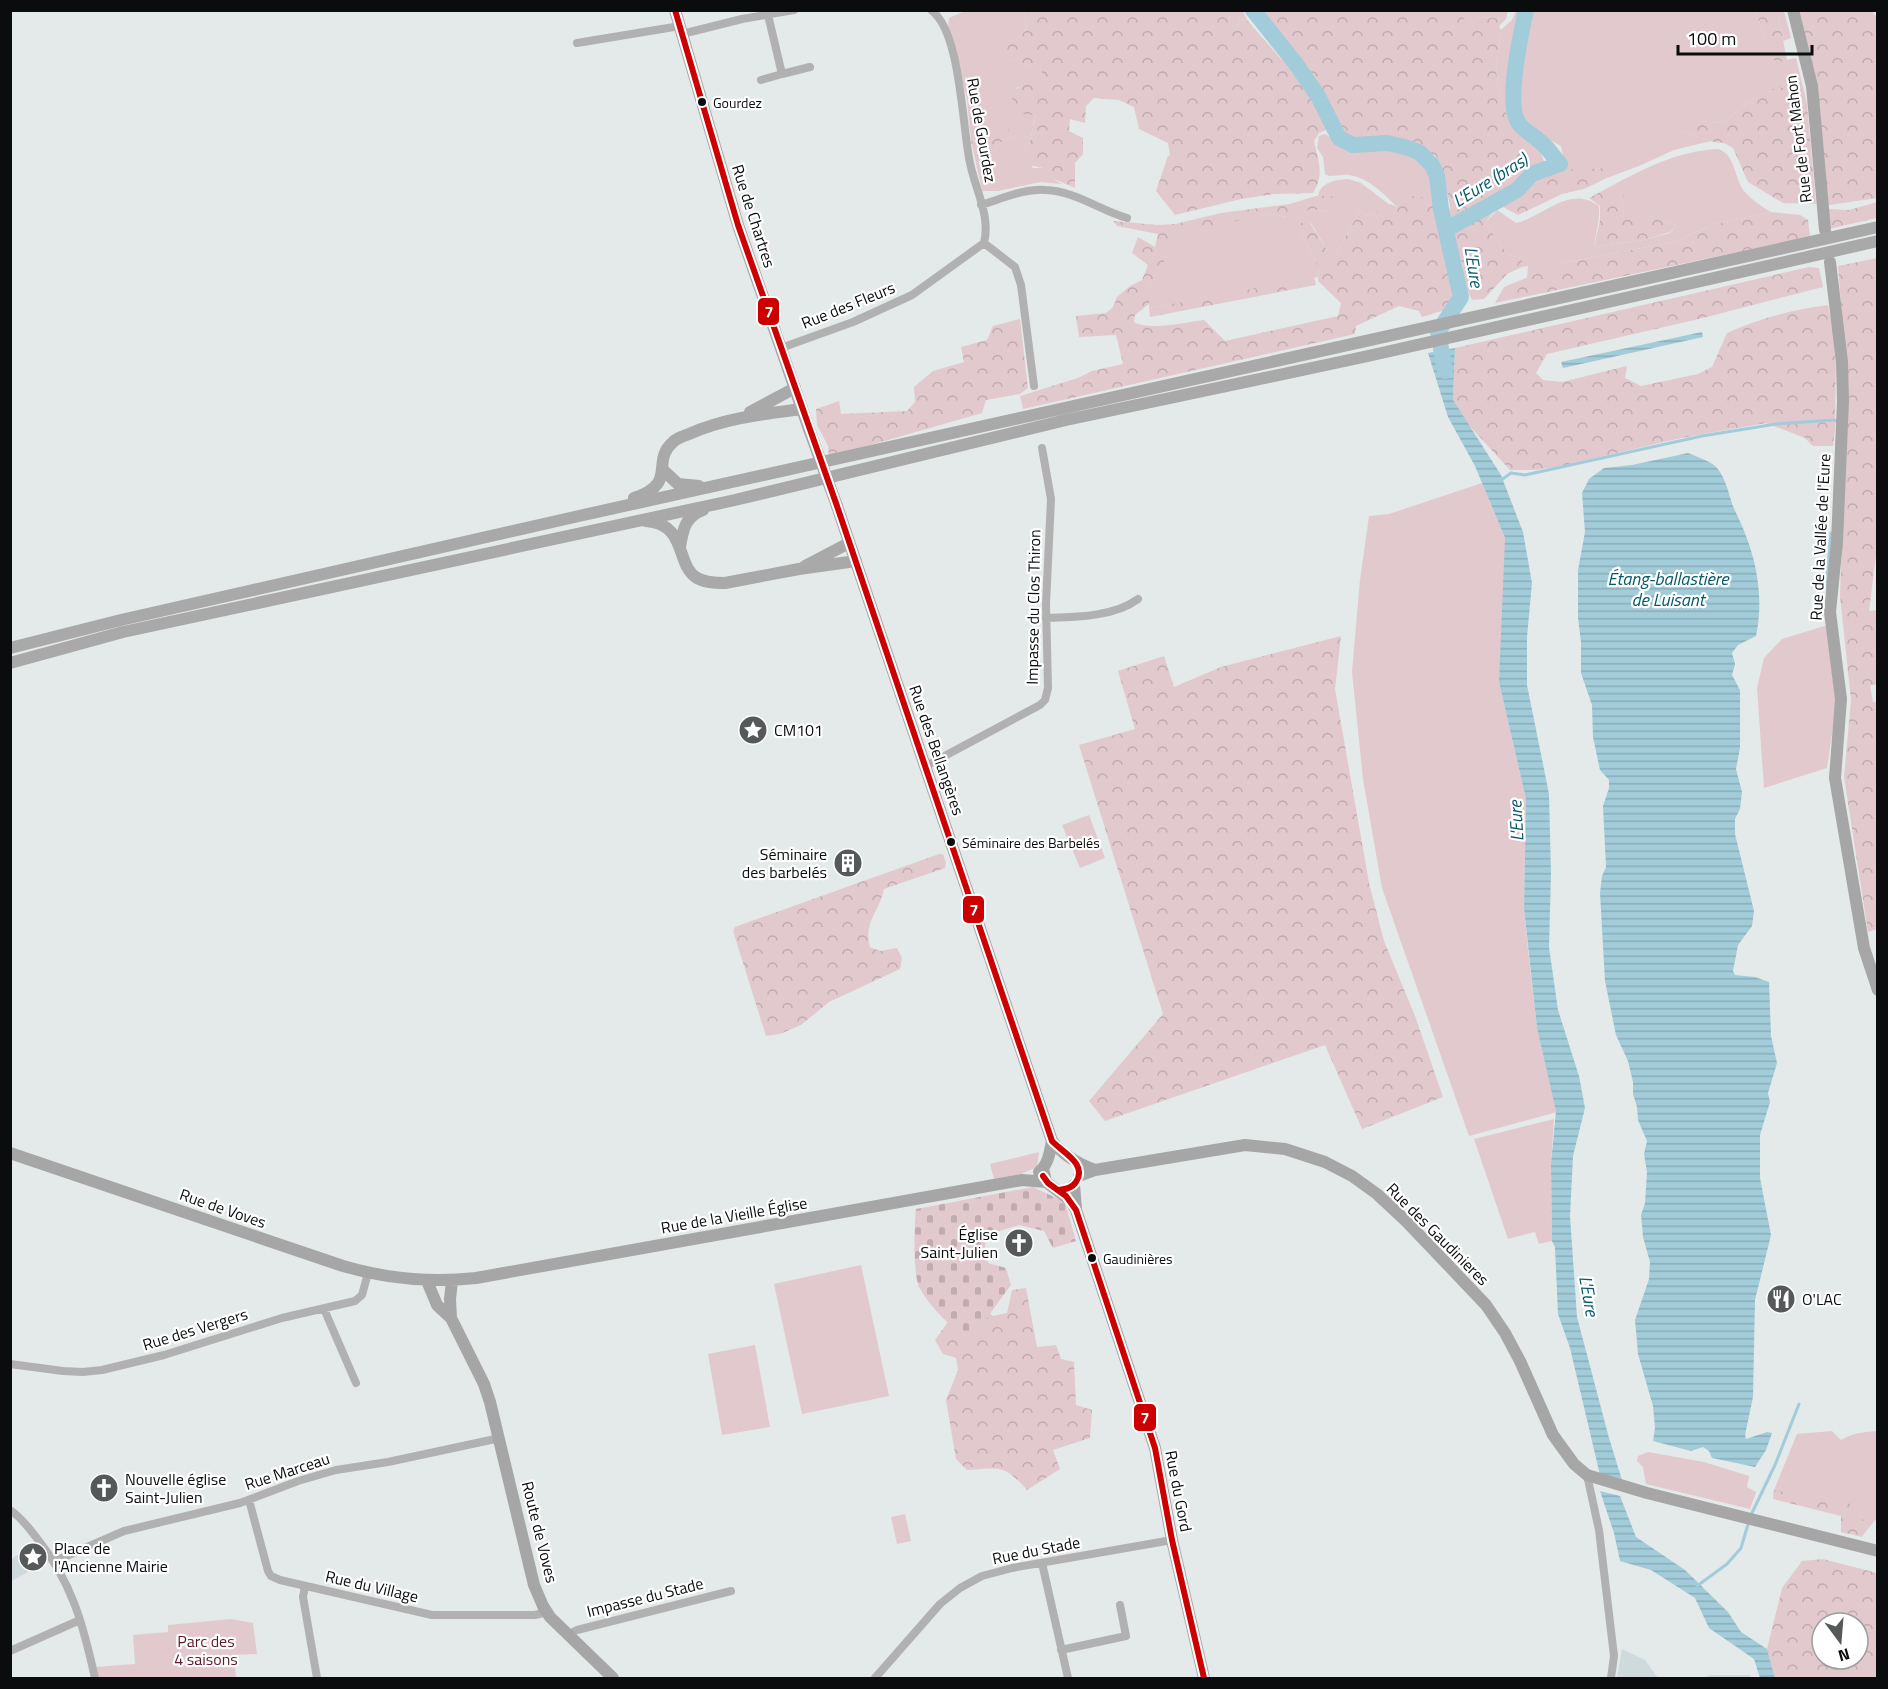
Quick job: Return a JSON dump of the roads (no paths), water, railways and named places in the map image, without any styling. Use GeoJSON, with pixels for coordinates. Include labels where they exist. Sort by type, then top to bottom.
{"type":"FeatureCollection","features":[{"type":"Feature","properties":{"kind":"main road","name":"Rue de Chartres"},"geometry":{"type":"LineString","coordinates":[[675,10],[738,225],[837,506]]}},
{"type":"Feature","properties":{"kind":"main road","name":"Rue de Fort Mahon"},"geometry":{"type":"LineString","coordinates":[[1792,10],[1812,86],[1825,230]]}},
{"type":"Feature","properties":{"kind":"main road"},"geometry":{"type":"LineString","coordinates":[[1064,414],[1368,356],[1525,313],[1878,227]]}},
{"type":"Feature","properties":{"kind":"main road"},"geometry":{"type":"LineString","coordinates":[[10,663],[123,632],[735,500],[976,435],[1364,343],[1878,242]]}},
{"type":"Feature","properties":{"kind":"main road","name":"Rue de la Vallée de l'Eure"},"geometry":{"type":"LineString","coordinates":[[1830,262],[1842,362],[1843,401],[1837,542],[1830,612],[1841,699],[1835,778],[1864,948],[1878,990]]}},
{"type":"Feature","properties":{"kind":"main road"},"geometry":{"type":"LineString","coordinates":[[744,416],[795,388]]}},
{"type":"Feature","properties":{"kind":"main road"},"geometry":{"type":"LineString","coordinates":[[570,518],[651,491],[658,484],[663,470],[665,451],[674,441],[700,429],[744,416],[802,409]]}},
{"type":"Feature","properties":{"kind":"main road"},"geometry":{"type":"LineString","coordinates":[[10,648],[111,622],[710,487],[976,435]]}},
{"type":"Feature","properties":{"kind":"main road"},"geometry":{"type":"LineString","coordinates":[[663,470],[678,484],[710,487]]}},
{"type":"Feature","properties":{"kind":"main road"},"geometry":{"type":"LineString","coordinates":[[680,547],[684,525],[689,518],[735,500]]}},
{"type":"Feature","properties":{"kind":"main road","name":"Rue des Bellangères"},"geometry":{"type":"LineString","coordinates":[[837,506],[1052,1141]]}},
{"type":"Feature","properties":{"kind":"main road"},"geometry":{"type":"LineString","coordinates":[[636,521],[660,522],[668,528],[680,547],[690,571],[696,577],[714,583],[856,561]]}},
{"type":"Feature","properties":{"kind":"main road"},"geometry":{"type":"LineString","coordinates":[[798,569],[849,543]]}},
{"type":"Feature","properties":{"kind":"main road"},"geometry":{"type":"LineString","coordinates":[[1052,1141],[1064,1154],[1095,1170]]}},
{"type":"Feature","properties":{"kind":"main road"},"geometry":{"type":"LineString","coordinates":[[1052,1141],[1046,1163],[1046,1182],[1070,1200],[1076,1210]]}},
{"type":"Feature","properties":{"kind":"main road","name":"Rue des Gaudinieres"},"geometry":{"type":"LineString","coordinates":[[1076,1180],[1095,1170],[1245,1145],[1285,1149],[1325,1162],[1352,1176],[1377,1194],[1406,1221],[1486,1305],[1520,1361],[1553,1435],[1574,1464],[1592,1476]]}},
{"type":"Feature","properties":{"kind":"main road","name":"Rue de Voves"},"geometry":{"type":"LineString","coordinates":[[10,1153],[368,1274],[427,1281],[452,1281]]}},
{"type":"Feature","properties":{"kind":"main road"},"geometry":{"type":"LineString","coordinates":[[1022,1180],[1059,1154],[1064,1154]]}},
{"type":"Feature","properties":{"kind":"main road"},"geometry":{"type":"LineString","coordinates":[[1076,1210],[1077,1162]]}},
{"type":"Feature","properties":{"kind":"main road"},"geometry":{"type":"LineString","coordinates":[[1022,1180],[1046,1182]]}},
{"type":"Feature","properties":{"kind":"main road","name":"Rue de la Vieille Église"},"geometry":{"type":"LineString","coordinates":[[452,1281],[555,1265],[1022,1180]]}},
{"type":"Feature","properties":{"kind":"main road"},"geometry":{"type":"LineString","coordinates":[[1059,1190],[1070,1188],[1076,1180]]}},
{"type":"Feature","properties":{"kind":"main road","name":"Rue du Gord"},"geometry":{"type":"LineString","coordinates":[[1076,1210],[1155,1448],[1172,1540],[1204,1678]]}},
{"type":"Feature","properties":{"kind":"main road"},"geometry":{"type":"LineString","coordinates":[[427,1281],[437,1305],[451,1318],[484,1384],[500,1438]]}},
{"type":"Feature","properties":{"kind":"main road"},"geometry":{"type":"LineString","coordinates":[[451,1318],[452,1281]]}},
{"type":"Feature","properties":{"kind":"main road","name":"Route de Voves"},"geometry":{"type":"LineString","coordinates":[[500,1438],[534,1585],[547,1612],[567,1635],[613,1678]]}},
{"type":"Feature","properties":{"kind":"main road"},"geometry":{"type":"LineString","coordinates":[[1592,1476],[1647,1493],[1878,1551]]}},
{"type":"Feature","properties":{"kind":"street"},"geometry":{"type":"LineString","coordinates":[[577,43],[681,30],[794,10]]}},
{"type":"Feature","properties":{"kind":"street","name":"Rue de Gourdez"},"geometry":{"type":"LineString","coordinates":[[931,10],[942,21],[951,50],[960,92],[970,162],[987,227],[984,243]]}},
{"type":"Feature","properties":{"kind":"street"},"geometry":{"type":"LineString","coordinates":[[768,15],[782,74]]}},
{"type":"Feature","properties":{"kind":"street"},"geometry":{"type":"LineString","coordinates":[[762,80],[810,67]]}},
{"type":"Feature","properties":{"kind":"street"},"geometry":{"type":"LineString","coordinates":[[981,205],[1044,189],[1063,192],[1109,213],[1126,218]]}},
{"type":"Feature","properties":{"kind":"street"},"geometry":{"type":"LineString","coordinates":[[984,243],[1015,267],[1022,285],[1034,386]]}},
{"type":"Feature","properties":{"kind":"street","name":"Rue des Fleurs"},"geometry":{"type":"LineString","coordinates":[[781,348],[853,322],[912,294],[984,243]]}},
{"type":"Feature","properties":{"kind":"street","name":"Impasse du Clos Thiron"},"geometry":{"type":"LineString","coordinates":[[924,767],[1030,711],[1045,700],[1048,688],[1046,618],[1051,499],[1042,448]]}},
{"type":"Feature","properties":{"kind":"street"},"geometry":{"type":"LineString","coordinates":[[1046,618],[1072,617],[1110,611],[1129,606],[1138,599]]}},
{"type":"Feature","properties":{"kind":"street","name":"Rue des Vergers"},"geometry":{"type":"LineString","coordinates":[[10,1364],[63,1371],[102,1371],[164,1355],[282,1318],[355,1301],[362,1295],[368,1274]]}},
{"type":"Feature","properties":{"kind":"street"},"geometry":{"type":"LineString","coordinates":[[324,1308],[356,1383]]}},
{"type":"Feature","properties":{"kind":"street","name":"Rue Marceau"},"geometry":{"type":"LineString","coordinates":[[55,1561],[124,1531],[249,1500],[298,1481],[336,1470],[388,1462],[500,1438]]}},
{"type":"Feature","properties":{"kind":"street"},"geometry":{"type":"LineString","coordinates":[[1592,1476],[1614,1656],[1611,1678]]}},
{"type":"Feature","properties":{"kind":"street","name":"Rue du Village"},"geometry":{"type":"LineString","coordinates":[[249,1500],[265,1563],[271,1576],[280,1580],[432,1615],[535,1615],[547,1612]]}},
{"type":"Feature","properties":{"kind":"street"},"geometry":{"type":"LineString","coordinates":[[14,1512],[55,1561],[75,1604],[85,1633],[95,1678]]}},
{"type":"Feature","properties":{"kind":"street","name":"Rue du Stade"},"geometry":{"type":"LineString","coordinates":[[875,1678],[940,1604],[960,1588],[984,1575],[1172,1540]]}},
{"type":"Feature","properties":{"kind":"street"},"geometry":{"type":"LineString","coordinates":[[1042,1563],[1068,1678]]}},
{"type":"Feature","properties":{"kind":"street"},"geometry":{"type":"LineString","coordinates":[[305,1586],[303,1598],[317,1678]]}},
{"type":"Feature","properties":{"kind":"street","name":"Impasse du Stade"},"geometry":{"type":"LineString","coordinates":[[567,1635],[577,1630],[731,1591]]}},
{"type":"Feature","properties":{"kind":"street"},"geometry":{"type":"LineString","coordinates":[[1061,1650],[1126,1636],[1120,1605]]}},
{"type":"Feature","properties":{"kind":"street"},"geometry":{"type":"LineString","coordinates":[[10,1651],[80,1620]]}},
{"type":"Feature","properties":{"kind":"water"},"geometry":{"type":"Polygon","coordinates":[[[1702,332],[1703,337],[1563,368],[1561,362],[1702,332]]]}},
{"type":"Feature","properties":{"kind":"water"},"geometry":{"type":"Polygon","coordinates":[[[1455,348],[1453,400],[1501,475],[1523,532],[1532,583],[1527,637],[1527,685],[1549,794],[1551,874],[1549,947],[1558,1010],[1579,1076],[1585,1108],[1573,1156],[1570,1216],[1577,1317],[1622,1480],[1600,1475],[1570,1348],[1558,1314],[1555,1247],[1552,1241],[1551,1164],[1556,1111],[1537,1028],[1524,908],[1526,799],[1499,682],[1505,538],[1475,466],[1448,417],[1428,353],[1455,348]]]}},
{"type":"Feature","properties":{"kind":"water","name":"Étang-ballastière de Luisant"},"geometry":{"type":"Polygon","coordinates":[[[1688,453],[1708,461],[1721,473],[1749,544],[1759,589],[1759,620],[1756,636],[1738,645],[1732,653],[1735,664],[1732,675],[1740,690],[1740,748],[1736,769],[1742,792],[1740,809],[1735,819],[1735,834],[1754,911],[1752,926],[1738,945],[1733,971],[1735,975],[1755,977],[1769,982],[1771,1036],[1777,1063],[1768,1093],[1770,1102],[1760,1135],[1760,1178],[1771,1235],[1755,1300],[1753,1397],[1745,1435],[1746,1439],[1767,1432],[1772,1433],[1766,1450],[1755,1467],[1712,1458],[1709,1451],[1703,1447],[1691,1451],[1653,1441],[1655,1428],[1653,1406],[1638,1354],[1635,1320],[1649,1279],[1650,1262],[1643,1237],[1641,1215],[1645,1203],[1647,1172],[1644,1154],[1647,1141],[1638,1120],[1633,1082],[1628,1061],[1616,1035],[1605,981],[1600,893],[1602,876],[1606,867],[1603,806],[1609,780],[1600,770],[1593,737],[1592,705],[1581,673],[1578,570],[1585,532],[1582,493],[1589,479],[1604,468],[1632,465],[1688,453]]]}},
{"type":"Feature","properties":{"kind":"water"},"geometry":{"type":"Polygon","coordinates":[[[1600,1491],[1620,1496],[1636,1537],[1685,1570],[1728,1612],[1741,1632],[1767,1649],[1775,1678],[1760,1678],[1754,1659],[1709,1628],[1695,1598],[1651,1570],[1620,1561],[1614,1533],[1600,1491]]]}},
{"type":"Feature","properties":{"kind":"waterway","name":"L'Eure"},"geometry":{"type":"LineString","coordinates":[[1253,10],[1318,96],[1339,138],[1353,145],[1387,143],[1405,147],[1419,152],[1432,165],[1437,176],[1441,209],[1461,297],[1438,332],[1445,371]]}},
{"type":"Feature","properties":{"kind":"waterway","name":"L'Eure (bras)"},"geometry":{"type":"LineString","coordinates":[[1447,229],[1517,190],[1532,174],[1560,164],[1544,145],[1520,125],[1515,116],[1513,103],[1515,70],[1526,10]]}},
{"type":"Feature","properties":{"kind":"waterway"},"geometry":{"type":"LineString","coordinates":[[1500,481],[1511,473],[1525,475],[1702,436],[1776,424],[1835,420],[1837,422]]}},
{"type":"Feature","properties":{"kind":"waterway"},"geometry":{"type":"LineString","coordinates":[[1826,588],[1831,533]]}},
{"type":"Feature","properties":{"kind":"waterway"},"geometry":{"type":"LineString","coordinates":[[1751,1515],[1775,1465],[1799,1404]]}},
{"type":"Feature","properties":{"kind":"waterway"},"geometry":{"type":"LineString","coordinates":[[1697,1586],[1727,1564],[1741,1548],[1749,1521]]}},
{"type":"Feature","properties":{"kind":"place","name":"Gourdez"},"geometry":{"type":"Point","coordinates":[702,102]}},
{"type":"Feature","properties":{"kind":"place","name":"CM101"},"geometry":{"type":"Point","coordinates":[753,730]}},
{"type":"Feature","properties":{"kind":"place","name":"Séminaire des Barbelés"},"geometry":{"type":"Point","coordinates":[951,842]}},
{"type":"Feature","properties":{"kind":"place","name":"Séminaire des barbelés"},"geometry":{"type":"Point","coordinates":[848,863]}},
{"type":"Feature","properties":{"kind":"place","name":"Église Saint-Julien"},"geometry":{"type":"Point","coordinates":[1019,1243]}},
{"type":"Feature","properties":{"kind":"place","name":"Gaudinières"},"geometry":{"type":"Point","coordinates":[1092,1258]}},
{"type":"Feature","properties":{"kind":"place","name":"O'LAC"},"geometry":{"type":"Point","coordinates":[1781,1299]}},
{"type":"Feature","properties":{"kind":"place","name":"Nouvelle église Saint-Julien"},"geometry":{"type":"Point","coordinates":[104,1488]}},
{"type":"Feature","properties":{"kind":"place","name":"Place de l'Ancienne Mairie"},"geometry":{"type":"Point","coordinates":[33,1557]}},
{"type":"Feature","properties":{"kind":"park label","name":"Parc des 4 saisons"},"geometry":{"type":"Point","coordinates":[206,1650]}}]}
